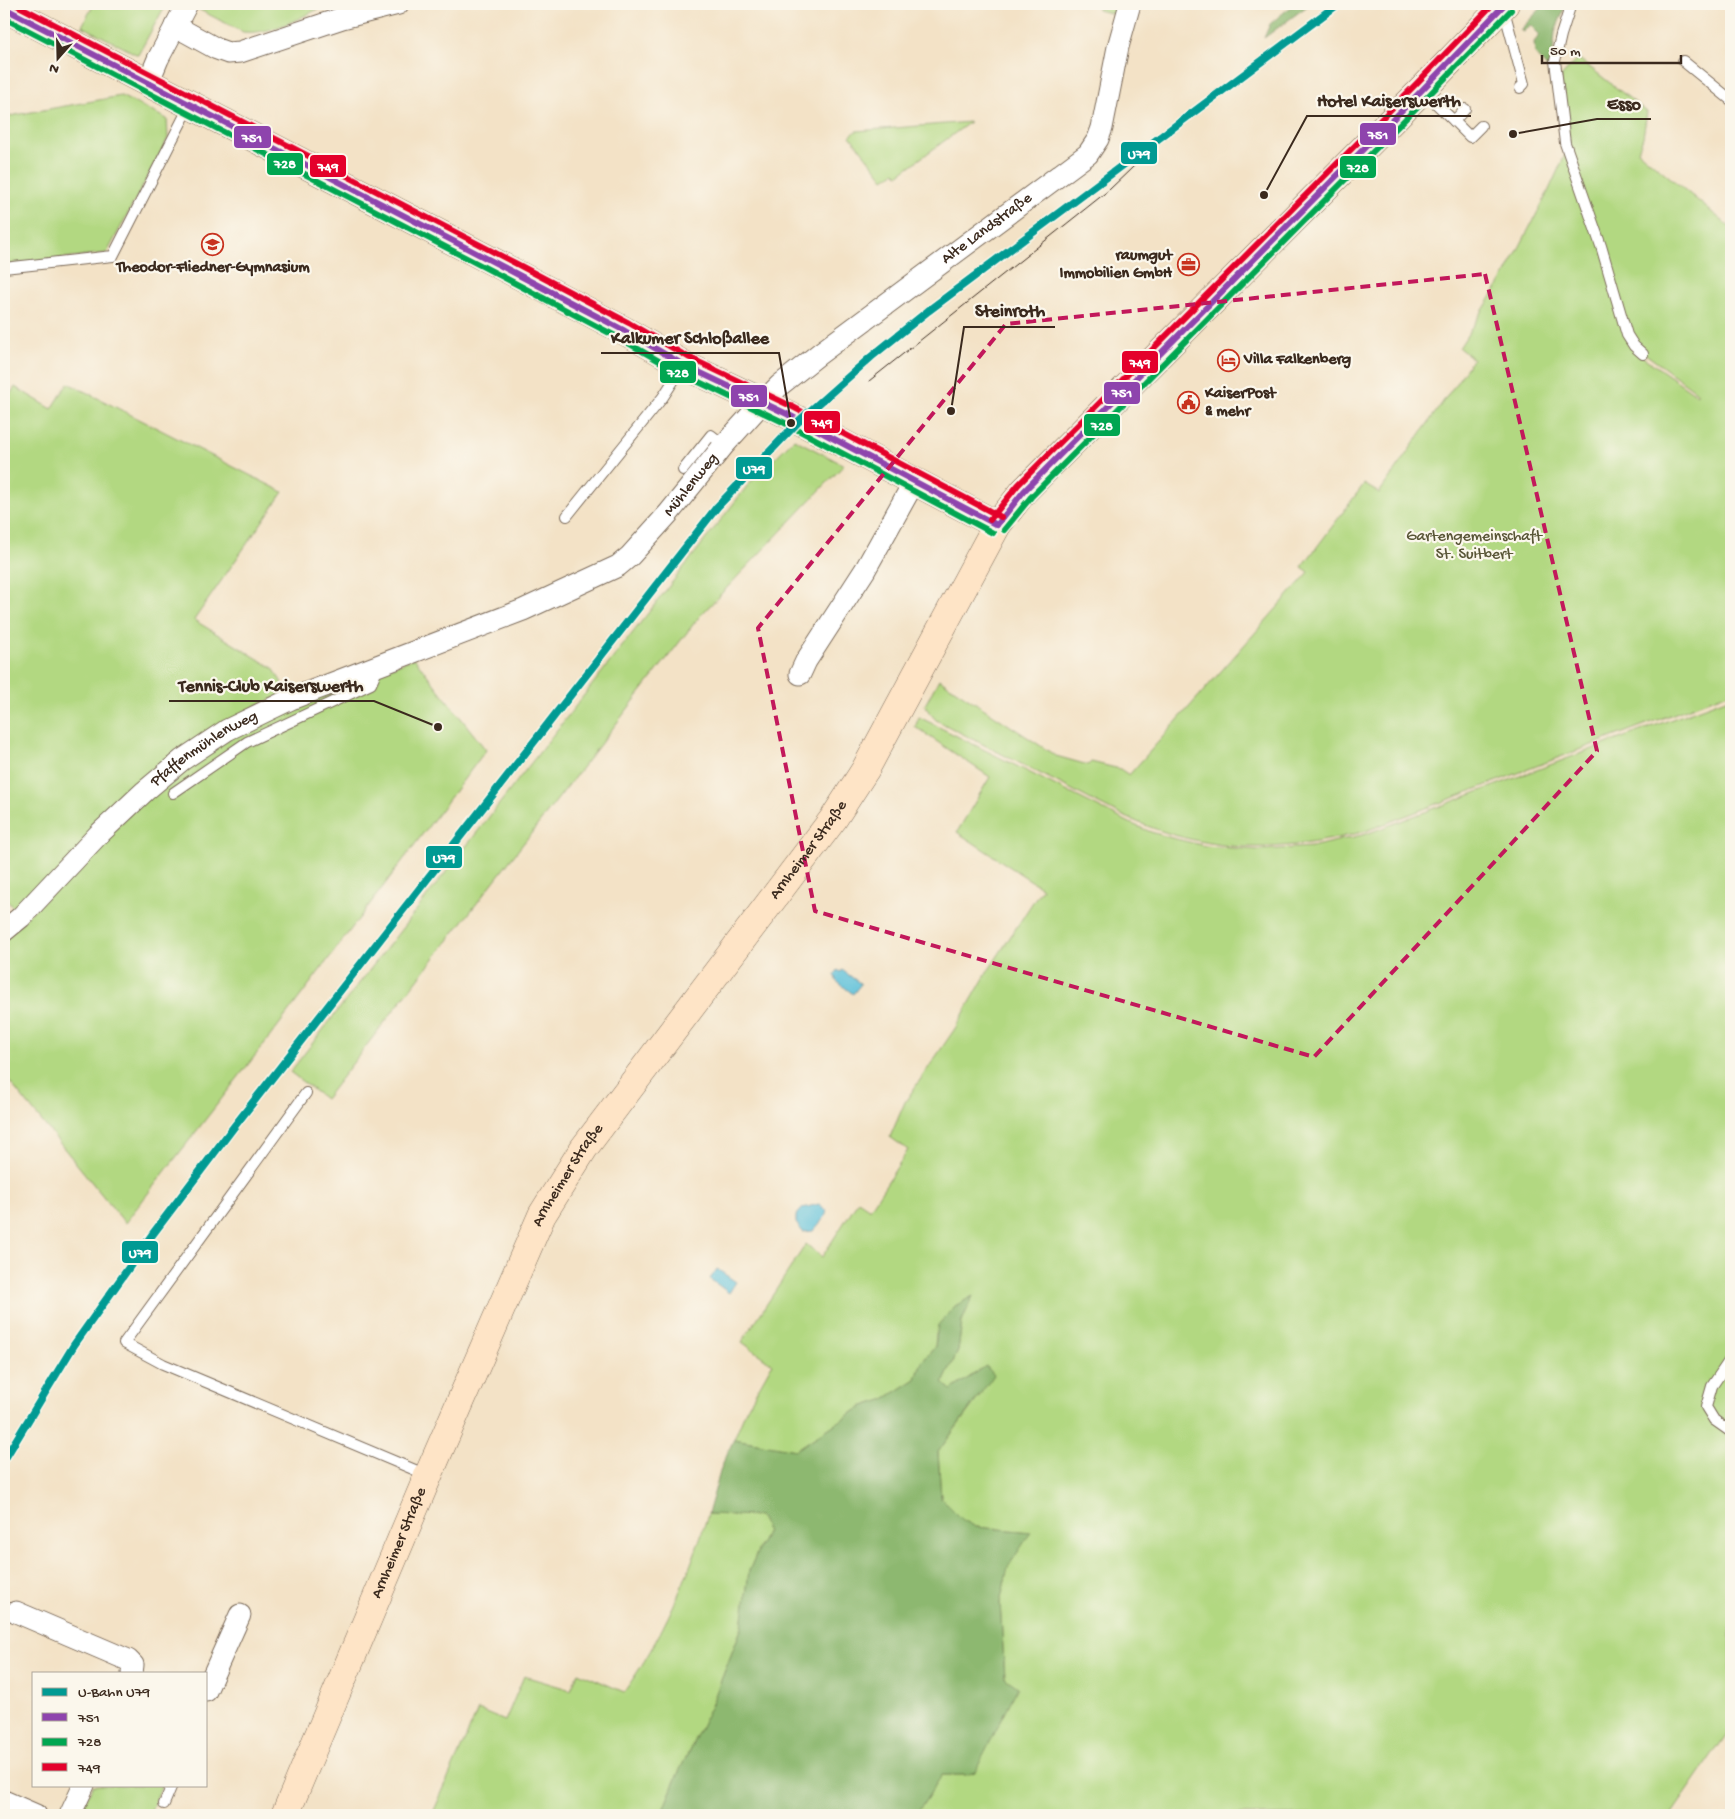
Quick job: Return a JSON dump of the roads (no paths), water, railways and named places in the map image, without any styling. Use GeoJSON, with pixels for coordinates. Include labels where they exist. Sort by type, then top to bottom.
{"type":"FeatureCollection","features":[{"type":"Feature","properties":{"kind":"main road"},"geometry":{"type":"LineString","coordinates":[[4,8],[529,280],[684,365],[771,394],[914,482],[998,525]]}},
{"type":"Feature","properties":{"kind":"main road","name":"Arnheimer Straße"},"geometry":{"type":"LineString","coordinates":[[285,1815],[428,1476],[542,1215],[584,1148],[839,810],[865,770],[998,525],[1024,491],[1422,90],[1496,8]]}},
{"type":"Feature","properties":{"kind":"street"},"geometry":{"type":"LineString","coordinates":[[148,83],[187,4]]}},
{"type":"Feature","properties":{"kind":"street"},"geometry":{"type":"LineString","coordinates":[[175,26],[217,49],[228,53],[240,52],[342,18],[398,4]]}},
{"type":"Feature","properties":{"kind":"street","name":"Alte Landstraße"},"geometry":{"type":"LineString","coordinates":[[771,394],[819,354],[1088,154],[1098,139],[1102,128],[1118,47],[1130,4]]}},
{"type":"Feature","properties":{"kind":"street","name":"Mühlenweg"},"geometry":{"type":"LineString","coordinates":[[618,566],[668,514],[724,445],[771,394]]}},
{"type":"Feature","properties":{"kind":"street"},"geometry":{"type":"LineString","coordinates":[[800,674],[806,661],[865,570],[914,482]]}},
{"type":"Feature","properties":{"kind":"street","name":"Pfaffenmühlenweg"},"geometry":{"type":"LineString","coordinates":[[4,931],[21,916],[98,835],[145,792],[182,760],[227,730],[291,699],[523,610],[618,566]]}},
{"type":"Feature","properties":{"kind":"street"},"geometry":{"type":"LineString","coordinates":[[16,1612],[128,1660],[132,1665],[132,1672]]}},
{"type":"Feature","properties":{"kind":"street"},"geometry":{"type":"LineString","coordinates":[[208,1687],[240,1615]]}},
{"type":"Feature","properties":{"kind":"street"},"geometry":{"type":"LineString","coordinates":[[70,1815],[84,1786]]}},
{"type":"Feature","properties":{"kind":"street"},"geometry":{"type":"LineString","coordinates":[[4,1801],[36,1815]]}},
{"type":"Feature","properties":{"kind":"lane"},"geometry":{"type":"LineString","coordinates":[[1571,4],[1560,35],[1555,61],[1565,143],[1601,246],[1627,335],[1634,346],[1643,354]]}},
{"type":"Feature","properties":{"kind":"lane"},"geometry":{"type":"LineString","coordinates":[[1496,8],[1513,61],[1524,84],[1520,88]]}},
{"type":"Feature","properties":{"kind":"lane"},"geometry":{"type":"LineString","coordinates":[[1683,61],[1731,100]]}},
{"type":"Feature","properties":{"kind":"lane"},"geometry":{"type":"LineString","coordinates":[[1422,90],[1470,137],[1481,126]]}},
{"type":"Feature","properties":{"kind":"lane"},"geometry":{"type":"LineString","coordinates":[[4,268],[113,256],[190,105]]}},
{"type":"Feature","properties":{"kind":"lane"},"geometry":{"type":"LineString","coordinates":[[1454,121],[1465,109]]}},
{"type":"Feature","properties":{"kind":"lane"},"geometry":{"type":"LineString","coordinates":[[567,516],[657,404],[677,378],[684,365]]}},
{"type":"Feature","properties":{"kind":"lane"},"geometry":{"type":"LineString","coordinates":[[683,470],[711,435],[724,445]]}},
{"type":"Feature","properties":{"kind":"lane"},"geometry":{"type":"LineString","coordinates":[[173,793],[247,742],[371,684],[375,675],[374,667]]}},
{"type":"Feature","properties":{"kind":"lane"},"geometry":{"type":"LineString","coordinates":[[306,1093],[124,1343],[163,1364],[428,1476]]}},
{"type":"Feature","properties":{"kind":"lane"},"geometry":{"type":"LineString","coordinates":[[1731,1358],[1712,1386],[1706,1407],[1714,1420],[1731,1432]]}},
{"type":"Feature","properties":{"kind":"lane"},"geometry":{"type":"LineString","coordinates":[[164,1804],[172,1786]]}},
{"type":"Feature","properties":{"kind":"water"},"geometry":{"type":"Polygon","coordinates":[[[838,970],[841,972],[842,970],[861,984],[853,994],[835,980],[834,976],[838,970]]]}},
{"type":"Feature","properties":{"kind":"water"},"geometry":{"type":"Polygon","coordinates":[[[819,1204],[827,1211],[825,1217],[813,1231],[803,1232],[796,1223],[796,1216],[803,1208],[819,1204]]]}},
{"type":"Feature","properties":{"kind":"water"},"geometry":{"type":"Polygon","coordinates":[[[717,1269],[736,1282],[729,1293],[710,1279],[717,1269]]]}},
{"type":"Feature","properties":{"kind":"tram line"},"geometry":{"type":"LineString","coordinates":[[869,381],[1109,190],[1180,122]]}},
{"type":"Feature","properties":{"kind":"metro line","name":"U79"},"geometry":{"type":"LineString","coordinates":[[4,1460],[74,1345],[152,1235],[233,1128],[717,507],[799,421],[871,357],[928,311],[1338,4]]}},
{"type":"Feature","properties":{"kind":"place","name":"Esso"},"geometry":{"type":"Point","coordinates":[1513,134]}},
{"type":"Feature","properties":{"kind":"place","name":"Hotel Kaiserswerth"},"geometry":{"type":"Point","coordinates":[1264,195]}},
{"type":"Feature","properties":{"kind":"place","name":"Theodor-Fliedner-Gymnasium"},"geometry":{"type":"Point","coordinates":[213,244]}},
{"type":"Feature","properties":{"kind":"place","name":"raumgut Immobilien GmbH"},"geometry":{"type":"Point","coordinates":[1188,265]}},
{"type":"Feature","properties":{"kind":"place","name":"Villa Falkenberg"},"geometry":{"type":"Point","coordinates":[1228,360]}},
{"type":"Feature","properties":{"kind":"place","name":"KaiserPost & mehr"},"geometry":{"type":"Point","coordinates":[1189,403]}},
{"type":"Feature","properties":{"kind":"place","name":"Steinroth"},"geometry":{"type":"Point","coordinates":[951,411]}},
{"type":"Feature","properties":{"kind":"place","name":"Kalkumer Schloßallee"},"geometry":{"type":"Point","coordinates":[791,423]}},
{"type":"Feature","properties":{"kind":"place","name":"Tennis-Club Kaiserswerth"},"geometry":{"type":"Point","coordinates":[438,727]}},
{"type":"Feature","properties":{"kind":"park label","name":"Gartengemeinschaft St. Suitbert"},"geometry":{"type":"Point","coordinates":[1474,546]}}]}
